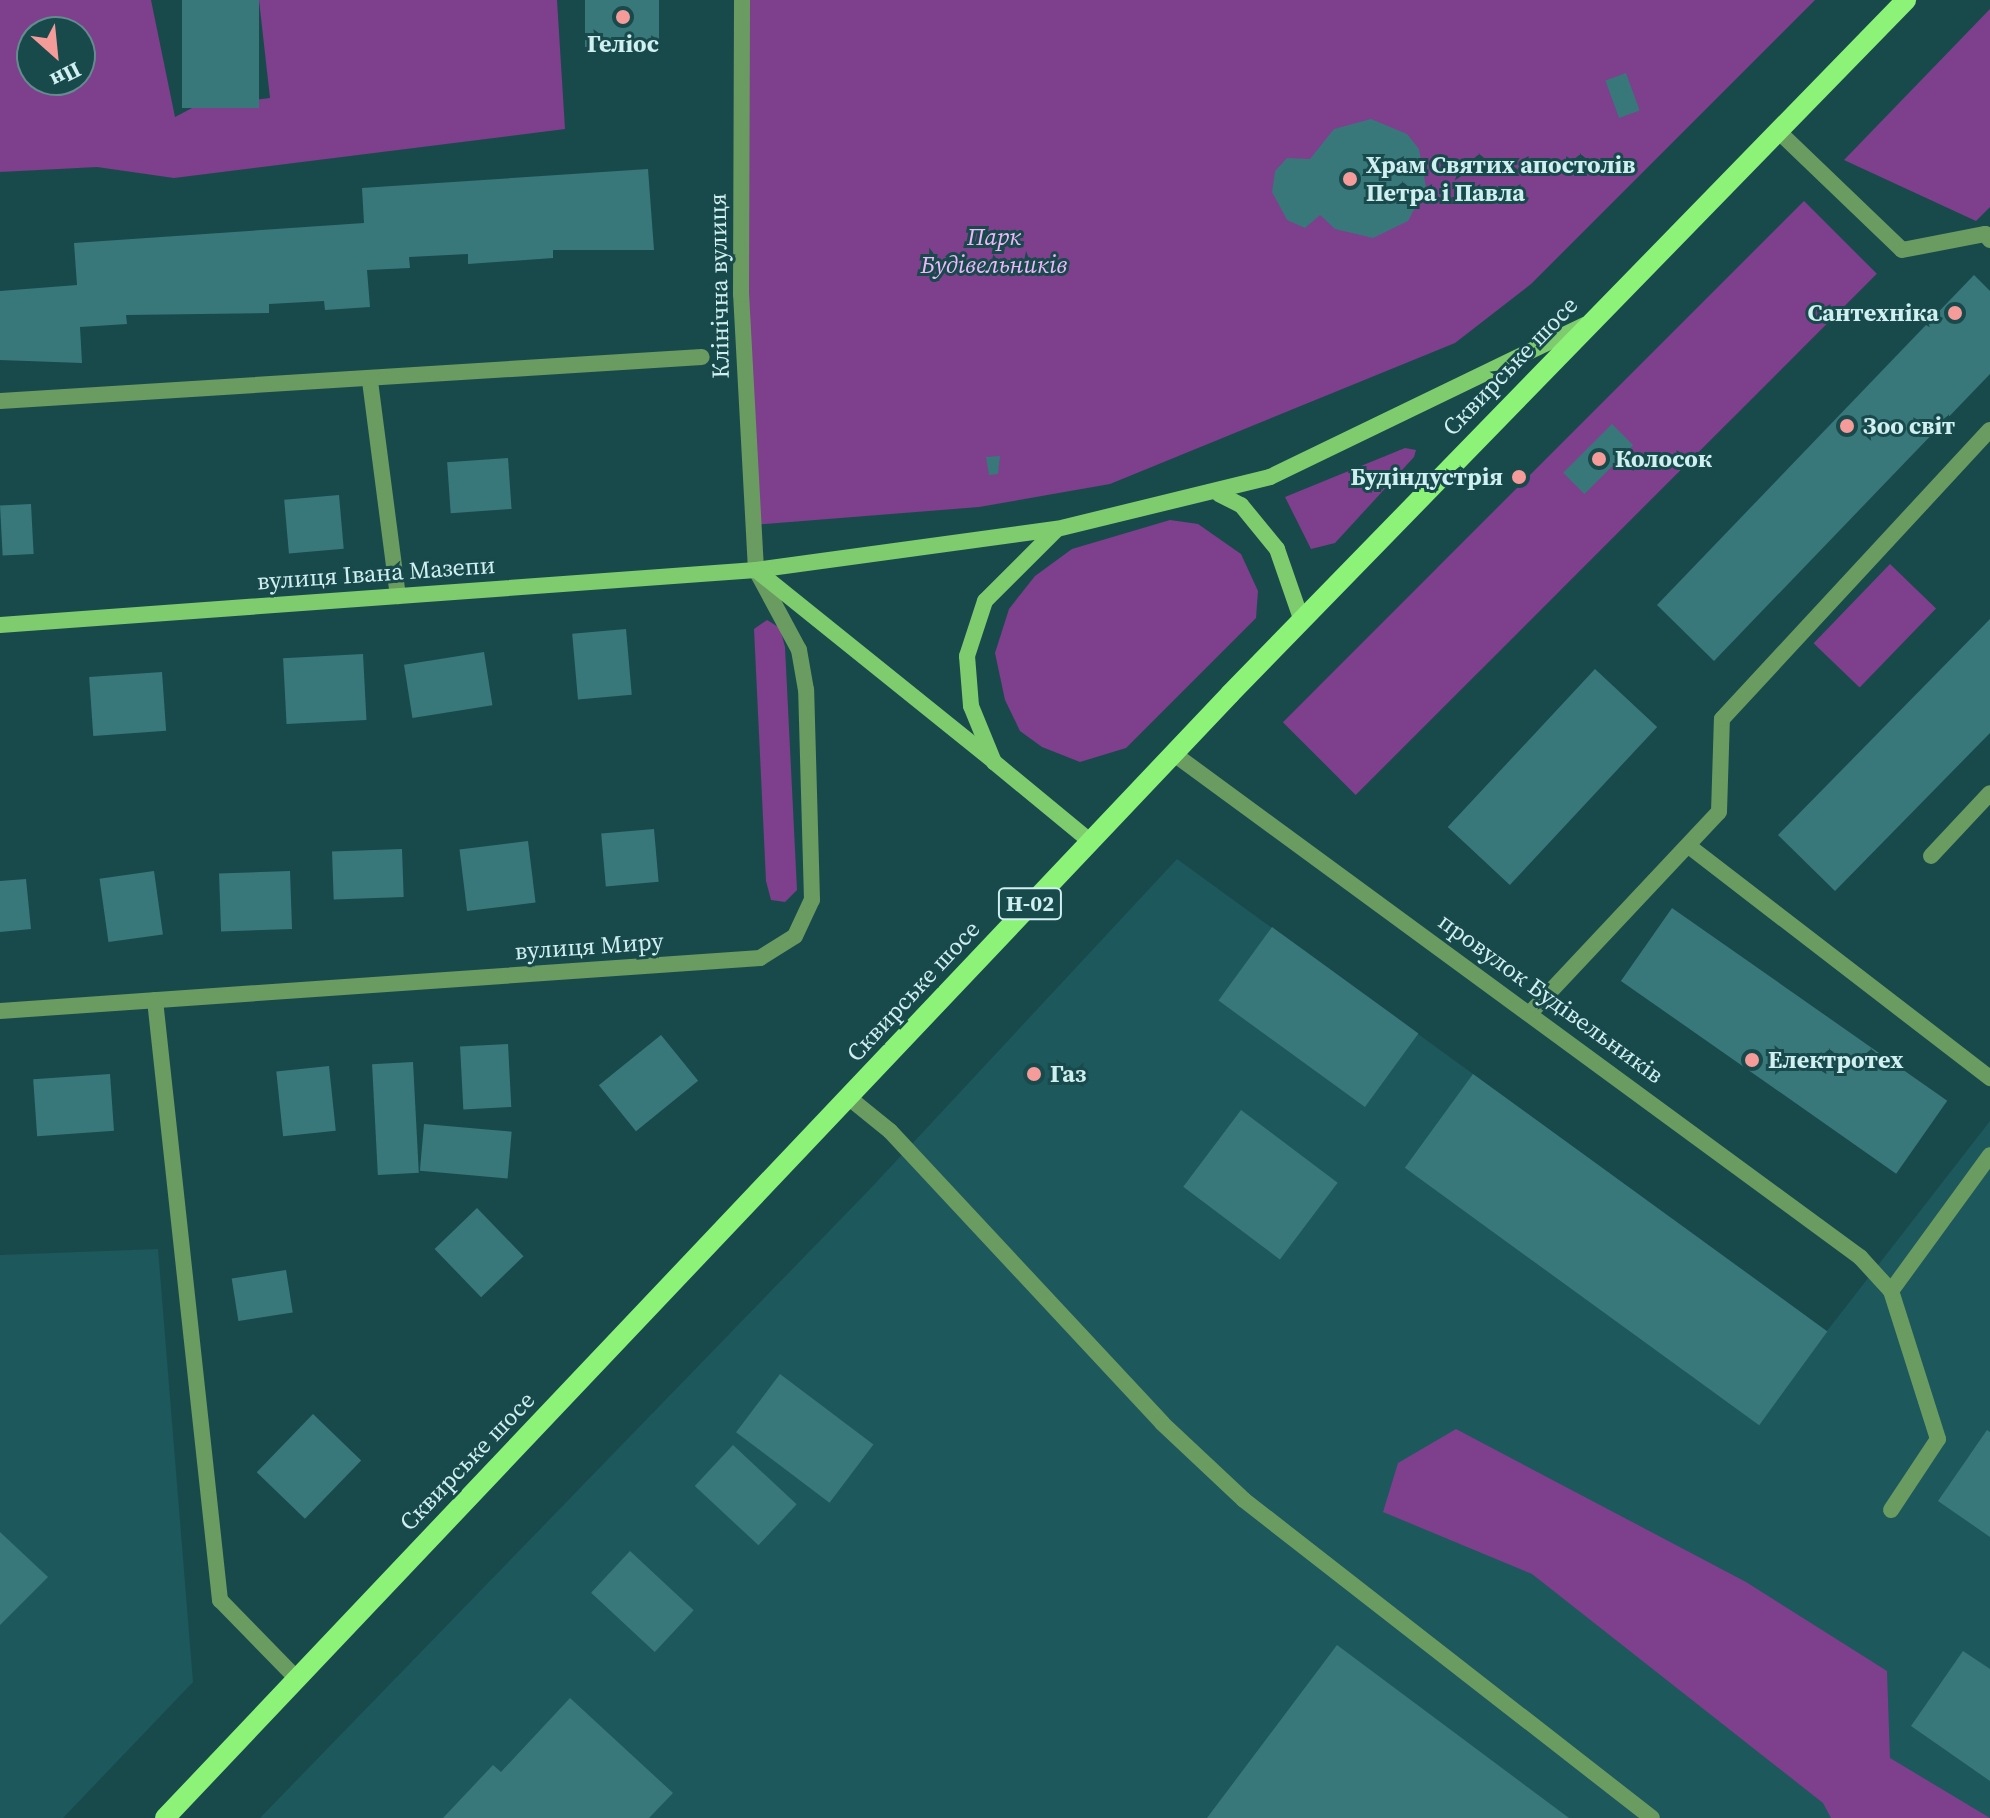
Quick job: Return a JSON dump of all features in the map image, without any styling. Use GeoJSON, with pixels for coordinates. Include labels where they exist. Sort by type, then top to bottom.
{"type":"FeatureCollection","features":[{"type":"Feature","properties":{"kind":"main road","name":"Сквирське шосе"},"geometry":{"type":"LineString","coordinates":[[165,1818],[1090,841],[1584,325],[1906,0]]}},
{"type":"Feature","properties":{"kind":"street","name":"Клінічна вулиця"},"geometry":{"type":"LineString","coordinates":[[742,0],[741,294],[756,570]]}},
{"type":"Feature","properties":{"kind":"street"},"geometry":{"type":"LineString","coordinates":[[1777,130],[1902,250],[1985,234],[1990,240]]}},
{"type":"Feature","properties":{"kind":"street","name":"вулиця Івана Мазепи"},"geometry":{"type":"LineString","coordinates":[[0,625],[756,570],[1057,529],[1219,494],[1270,477],[1584,325]]}},
{"type":"Feature","properties":{"kind":"street"},"geometry":{"type":"LineString","coordinates":[[0,401],[370,381],[702,357]]}},
{"type":"Feature","properties":{"kind":"street"},"geometry":{"type":"LineString","coordinates":[[370,381],[398,596]]}},
{"type":"Feature","properties":{"kind":"street"},"geometry":{"type":"LineString","coordinates":[[1531,1012],[1690,847],[1719,812],[1722,719],[1990,430]]}},
{"type":"Feature","properties":{"kind":"street"},"geometry":{"type":"LineString","coordinates":[[1219,494],[1241,505],[1277,549],[1302,621]]}},
{"type":"Feature","properties":{"kind":"street"},"geometry":{"type":"LineString","coordinates":[[994,762],[971,706],[967,656],[985,601],[1057,529]]}},
{"type":"Feature","properties":{"kind":"street"},"geometry":{"type":"LineString","coordinates":[[756,570],[1090,841]]}},
{"type":"Feature","properties":{"kind":"street","name":"вулиця Миру"},"geometry":{"type":"LineString","coordinates":[[0,1011],[760,958],[795,936],[812,900],[806,690],[799,650],[756,570]]}},
{"type":"Feature","properties":{"kind":"street","name":"провулок Будівельників"},"geometry":{"type":"LineString","coordinates":[[1174,754],[1531,1012],[1860,1257],[1891,1291]]}},
{"type":"Feature","properties":{"kind":"street"},"geometry":{"type":"LineString","coordinates":[[1931,856],[1990,793]]}},
{"type":"Feature","properties":{"kind":"street"},"geometry":{"type":"LineString","coordinates":[[1690,847],[1990,1078]]}},
{"type":"Feature","properties":{"kind":"street"},"geometry":{"type":"LineString","coordinates":[[155,1000],[220,1600],[296,1678]]}},
{"type":"Feature","properties":{"kind":"street"},"geometry":{"type":"LineString","coordinates":[[848,1097],[890,1131],[1162,1423],[1244,1500],[1652,1818]]}},
{"type":"Feature","properties":{"kind":"street"},"geometry":{"type":"LineString","coordinates":[[1891,1510],[1938,1439],[1891,1291],[1990,1155]]}},
{"type":"Feature","properties":{"kind":"shaded area"},"geometry":{"type":"Polygon","coordinates":[[[1177,859],[1827,1331],[1990,1121],[1990,1818],[260,1818],[870,1189],[1177,859]]]}},
{"type":"Feature","properties":{"kind":"shaded area"},"geometry":{"type":"Polygon","coordinates":[[[158,1249],[193,1682],[63,1818],[0,1818],[0,1255],[158,1249]]]}},
{"type":"Feature","properties":{"kind":"green space"},"geometry":{"type":"Polygon","coordinates":[[[0,0],[151,0],[175,117],[194,107],[270,98],[259,0],[557,0],[565,129],[174,178],[97,167],[0,172],[0,0]]]}},
{"type":"Feature","properties":{"kind":"green space","name":"Парк Будівельників"},"geometry":{"type":"Polygon","coordinates":[[[742,0],[1815,0],[1531,284],[1455,343],[1110,484],[979,507],[753,525],[742,0]]]}},
{"type":"Feature","properties":{"kind":"green space"},"geometry":{"type":"Polygon","coordinates":[[[1990,9],[1990,207],[1976,221],[1844,160],[1990,9]]]}},
{"type":"Feature","properties":{"kind":"green space"},"geometry":{"type":"Polygon","coordinates":[[[1804,201],[1877,274],[1356,795],[1283,722],[1804,201]]]}},
{"type":"Feature","properties":{"kind":"green space"},"geometry":{"type":"Polygon","coordinates":[[[1405,448],[1416,450],[1414,457],[1335,543],[1311,549],[1285,497],[1405,448]]]}},
{"type":"Feature","properties":{"kind":"green space"},"geometry":{"type":"Polygon","coordinates":[[[1170,520],[1198,524],[1241,554],[1258,591],[1256,618],[1126,748],[1080,762],[1042,747],[1020,731],[1005,700],[995,653],[1009,609],[1035,576],[1072,549],[1170,520]]]}},
{"type":"Feature","properties":{"kind":"green space"},"geometry":{"type":"Polygon","coordinates":[[[1890,564],[1936,608],[1860,688],[1814,643],[1890,564]]]}},
{"type":"Feature","properties":{"kind":"green space"},"geometry":{"type":"Polygon","coordinates":[[[767,620],[780,628],[785,647],[797,890],[785,902],[771,900],[766,881],[754,629],[767,620]]]}},
{"type":"Feature","properties":{"kind":"green space"},"geometry":{"type":"Polygon","coordinates":[[[1456,1429],[1746,1582],[1887,1671],[1890,1758],[1990,1818],[1831,1818],[1823,1803],[1532,1574],[1383,1512],[1398,1463],[1456,1429]]]}},
{"type":"Feature","properties":{"kind":"building"},"geometry":{"type":"Polygon","coordinates":[[[182,0],[259,0],[259,108],[182,108],[182,0]]]}},
{"type":"Feature","properties":{"kind":"building","name":"Геліос"},"geometry":{"type":"Polygon","coordinates":[[[585,0],[659,0],[659,47],[585,47],[585,0]]]}},
{"type":"Feature","properties":{"kind":"building"},"geometry":{"type":"Polygon","coordinates":[[[1626,73],[1640,111],[1619,118],[1605,81],[1626,73]]]}},
{"type":"Feature","properties":{"kind":"building","name":"Храм Святих апостолів Петра і Павла"},"geometry":{"type":"Polygon","coordinates":[[[1371,119],[1407,134],[1419,149],[1426,187],[1408,221],[1373,238],[1335,229],[1320,215],[1305,228],[1287,220],[1272,192],[1275,171],[1287,158],[1310,159],[1334,129],[1371,119]]]}},
{"type":"Feature","properties":{"kind":"building"},"geometry":{"type":"Polygon","coordinates":[[[648,169],[654,250],[553,250],[553,258],[468,264],[468,254],[409,257],[410,268],[367,270],[370,307],[325,310],[324,301],[269,304],[269,313],[126,315],[127,324],[80,327],[82,363],[0,360],[0,291],[77,285],[74,243],[364,223],[362,188],[648,169]]]}},
{"type":"Feature","properties":{"kind":"building"},"geometry":{"type":"Polygon","coordinates":[[[1974,275],[1990,291],[1990,374],[1714,661],[1657,605],[1974,275]]]}},
{"type":"Feature","properties":{"kind":"building","name":"Колосок"},"geometry":{"type":"Polygon","coordinates":[[[1612,424],[1633,445],[1584,494],[1563,473],[1612,424]]]}},
{"type":"Feature","properties":{"kind":"building"},"geometry":{"type":"Polygon","coordinates":[[[1000,456],[998,474],[989,475],[986,457],[1000,456]]]}},
{"type":"Feature","properties":{"kind":"building"},"geometry":{"type":"Polygon","coordinates":[[[508,458],[512,509],[451,513],[447,462],[508,458]]]}},
{"type":"Feature","properties":{"kind":"building"},"geometry":{"type":"Polygon","coordinates":[[[339,495],[344,549],[289,554],[284,500],[339,495]]]}},
{"type":"Feature","properties":{"kind":"building"},"geometry":{"type":"Polygon","coordinates":[[[31,504],[34,554],[3,556],[0,506],[31,504]]]}},
{"type":"Feature","properties":{"kind":"building"},"geometry":{"type":"Polygon","coordinates":[[[1990,619],[1990,733],[1835,891],[1778,835],[1990,619]]]}},
{"type":"Feature","properties":{"kind":"building"},"geometry":{"type":"Polygon","coordinates":[[[626,629],[632,695],[578,699],[572,634],[626,629]]]}},
{"type":"Feature","properties":{"kind":"building"},"geometry":{"type":"Polygon","coordinates":[[[484,652],[492,705],[412,718],[404,665],[484,652]]]}},
{"type":"Feature","properties":{"kind":"building"},"geometry":{"type":"Polygon","coordinates":[[[363,654],[366,720],[287,724],[283,658],[363,654]]]}},
{"type":"Feature","properties":{"kind":"building"},"geometry":{"type":"Polygon","coordinates":[[[1595,669],[1657,727],[1510,885],[1448,827],[1595,669]]]}},
{"type":"Feature","properties":{"kind":"building"},"geometry":{"type":"Polygon","coordinates":[[[162,672],[166,731],[93,736],[89,677],[162,672]]]}},
{"type":"Feature","properties":{"kind":"building"},"geometry":{"type":"Polygon","coordinates":[[[654,829],[659,882],[606,886],[601,834],[654,829]]]}},
{"type":"Feature","properties":{"kind":"building"},"geometry":{"type":"Polygon","coordinates":[[[528,841],[536,903],[467,911],[460,849],[528,841]]]}},
{"type":"Feature","properties":{"kind":"building"},"geometry":{"type":"Polygon","coordinates":[[[402,849],[404,897],[334,899],[332,851],[402,849]]]}},
{"type":"Feature","properties":{"kind":"building"},"geometry":{"type":"Polygon","coordinates":[[[154,871],[163,934],[108,942],[100,879],[154,871]]]}},
{"type":"Feature","properties":{"kind":"building"},"geometry":{"type":"Polygon","coordinates":[[[290,871],[292,929],[221,931],[219,873],[290,871]]]}},
{"type":"Feature","properties":{"kind":"building"},"geometry":{"type":"Polygon","coordinates":[[[26,879],[31,929],[0,932],[0,881],[26,879]]]}},
{"type":"Feature","properties":{"kind":"building"},"geometry":{"type":"Polygon","coordinates":[[[1672,908],[1947,1101],[1896,1174],[1621,981],[1672,908]]]}},
{"type":"Feature","properties":{"kind":"building"},"geometry":{"type":"Polygon","coordinates":[[[1272,927],[1418,1033],[1365,1107],[1219,1001],[1272,927]]]}},
{"type":"Feature","properties":{"kind":"building"},"geometry":{"type":"Polygon","coordinates":[[[661,1035],[698,1081],[636,1131],[599,1085],[661,1035]]]}},
{"type":"Feature","properties":{"kind":"building"},"geometry":{"type":"Polygon","coordinates":[[[508,1044],[511,1107],[463,1109],[460,1047],[508,1044]]]}},
{"type":"Feature","properties":{"kind":"building"},"geometry":{"type":"Polygon","coordinates":[[[413,1062],[419,1173],[378,1175],[372,1064],[413,1062]]]}},
{"type":"Feature","properties":{"kind":"building"},"geometry":{"type":"Polygon","coordinates":[[[329,1066],[336,1131],[283,1136],[276,1072],[329,1066]]]}},
{"type":"Feature","properties":{"kind":"building"},"geometry":{"type":"Polygon","coordinates":[[[110,1074],[114,1131],[37,1136],[33,1079],[110,1074]]]}},
{"type":"Feature","properties":{"kind":"building"},"geometry":{"type":"Polygon","coordinates":[[[1473,1074],[1827,1331],[1759,1425],[1405,1168],[1473,1074]]]}},
{"type":"Feature","properties":{"kind":"building"},"geometry":{"type":"Polygon","coordinates":[[[1241,1110],[1338,1183],[1280,1259],[1183,1187],[1241,1110]]]}},
{"type":"Feature","properties":{"kind":"building"},"geometry":{"type":"Polygon","coordinates":[[[424,1124],[512,1132],[508,1178],[420,1171],[424,1124]]]}},
{"type":"Feature","properties":{"kind":"building"},"geometry":{"type":"Polygon","coordinates":[[[477,1208],[524,1256],[481,1297],[435,1249],[477,1208]]]}},
{"type":"Feature","properties":{"kind":"building"},"geometry":{"type":"Polygon","coordinates":[[[286,1270],[293,1312],[238,1321],[232,1279],[286,1270]]]}},
{"type":"Feature","properties":{"kind":"building"},"geometry":{"type":"Polygon","coordinates":[[[780,1374],[873,1444],[830,1503],[736,1432],[780,1374]]]}},
{"type":"Feature","properties":{"kind":"building"},"geometry":{"type":"Polygon","coordinates":[[[313,1414],[361,1461],[305,1519],[257,1472],[313,1414]]]}},
{"type":"Feature","properties":{"kind":"building"},"geometry":{"type":"Polygon","coordinates":[[[1987,1430],[1990,1432],[1990,1537],[1938,1501],[1987,1430]]]}},
{"type":"Feature","properties":{"kind":"building"},"geometry":{"type":"Polygon","coordinates":[[[733,1445],[797,1504],[758,1545],[695,1486],[733,1445]]]}},
{"type":"Feature","properties":{"kind":"building"},"geometry":{"type":"Polygon","coordinates":[[[0,1532],[48,1577],[0,1625],[0,1532]]]}},
{"type":"Feature","properties":{"kind":"building"},"geometry":{"type":"Polygon","coordinates":[[[630,1551],[694,1610],[655,1652],[591,1593],[630,1551]]]}},
{"type":"Feature","properties":{"kind":"building"},"geometry":{"type":"Polygon","coordinates":[[[1337,1645],[1569,1818],[1207,1818],[1337,1645]]]}},
{"type":"Feature","properties":{"kind":"building"},"geometry":{"type":"Polygon","coordinates":[[[1963,1651],[1990,1669],[1990,1781],[1911,1726],[1963,1651]]]}},
{"type":"Feature","properties":{"kind":"building"},"geometry":{"type":"Polygon","coordinates":[[[570,1698],[673,1793],[649,1818],[443,1818],[493,1765],[501,1772],[570,1698]]]}},
{"type":"Feature","properties":{"kind":"place","name":"Геліос"},"geometry":{"type":"Point","coordinates":[623,17]}},
{"type":"Feature","properties":{"kind":"place","name":"Храм Святих апостолів Петра і Павла"},"geometry":{"type":"Point","coordinates":[1350,179]}},
{"type":"Feature","properties":{"kind":"place","name":"Сантехніка"},"geometry":{"type":"Point","coordinates":[1955,313]}},
{"type":"Feature","properties":{"kind":"place","name":"Зоо світ"},"geometry":{"type":"Point","coordinates":[1847,426]}},
{"type":"Feature","properties":{"kind":"place","name":"Колосок"},"geometry":{"type":"Point","coordinates":[1599,459]}},
{"type":"Feature","properties":{"kind":"place","name":"Будіндустрія"},"geometry":{"type":"Point","coordinates":[1519,477]}},
{"type":"Feature","properties":{"kind":"place","name":"Електротех"},"geometry":{"type":"Point","coordinates":[1752,1060]}},
{"type":"Feature","properties":{"kind":"place","name":"Газ"},"geometry":{"type":"Point","coordinates":[1034,1074]}}]}
